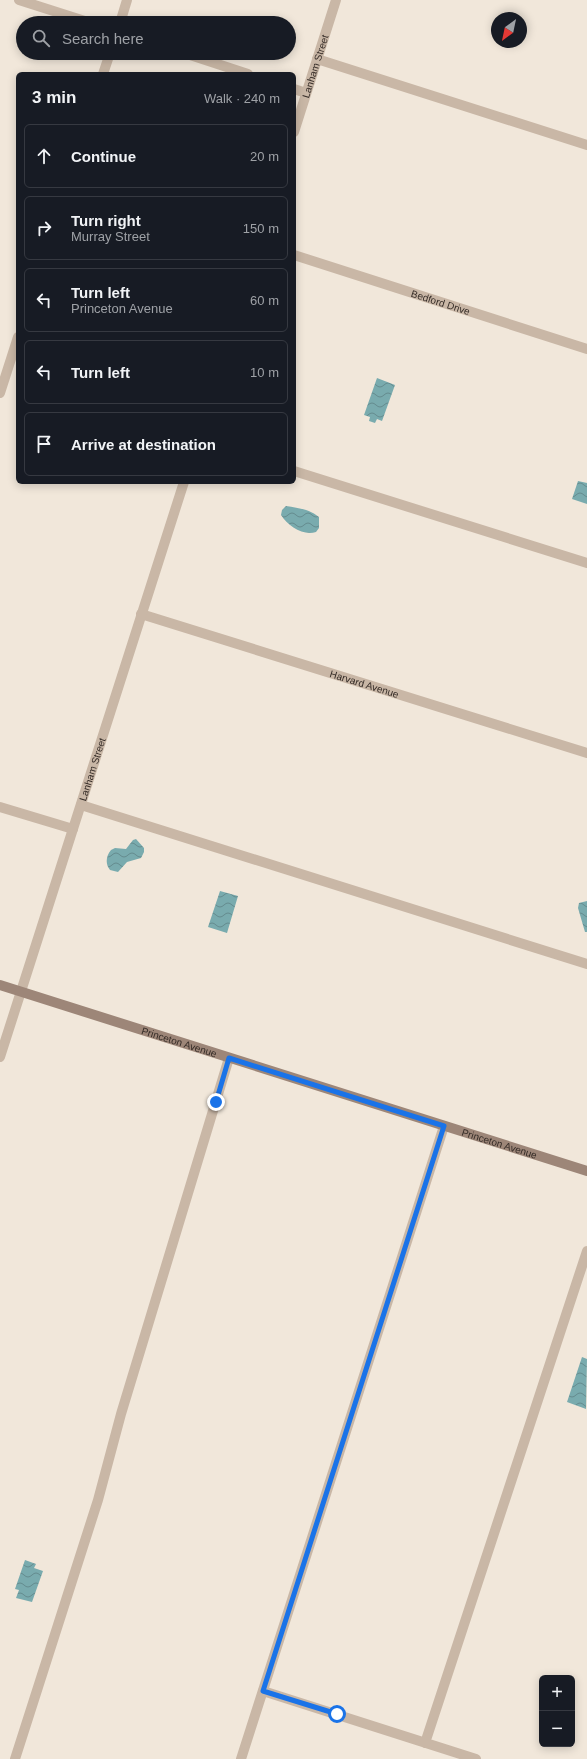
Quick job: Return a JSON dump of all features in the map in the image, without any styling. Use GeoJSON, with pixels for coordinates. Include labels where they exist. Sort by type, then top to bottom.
{"type":"FeatureCollection","features":[{"type":"Feature","properties":{"kind":"street"},"geometry":{"type":"LineString","coordinates":[[19,0],[69,16]]}},
{"type":"Feature","properties":{"kind":"street"},"geometry":{"type":"LineString","coordinates":[[122,16],[127,0]]}},
{"type":"Feature","properties":{"kind":"street","name":"Lanham Street"},"geometry":{"type":"LineString","coordinates":[[296,126],[336,0]]}},
{"type":"Feature","properties":{"kind":"street"},"geometry":{"type":"LineString","coordinates":[[317,59],[587,145]]}},
{"type":"Feature","properties":{"kind":"street"},"geometry":{"type":"LineString","coordinates":[[104,72],[108,60]]}},
{"type":"Feature","properties":{"kind":"street"},"geometry":{"type":"LineString","coordinates":[[205,60],[242,72]]}},
{"type":"Feature","properties":{"kind":"street"},"geometry":{"type":"LineString","coordinates":[[296,90],[306,93]]}},
{"type":"Feature","properties":{"kind":"street","name":"Bedford Drive"},"geometry":{"type":"LineString","coordinates":[[296,256],[587,348]]}},
{"type":"Feature","properties":{"kind":"street"},"geometry":{"type":"LineString","coordinates":[[0,393],[16,343]]}},
{"type":"Feature","properties":{"kind":"street"},"geometry":{"type":"LineString","coordinates":[[296,472],[587,563]]}},
{"type":"Feature","properties":{"kind":"street","name":"Lanham Street"},"geometry":{"type":"LineString","coordinates":[[0,1057],[183,484]]}},
{"type":"Feature","properties":{"kind":"street","name":"Harvard Avenue"},"geometry":{"type":"LineString","coordinates":[[141,614],[587,753]]}},
{"type":"Feature","properties":{"kind":"street"},"geometry":{"type":"LineString","coordinates":[[81,805],[587,964]]}},
{"type":"Feature","properties":{"kind":"street"},"geometry":{"type":"LineString","coordinates":[[0,807],[73,829]]}},
{"type":"Feature","properties":{"kind":"street","name":"Princeton Avenue"},"geometry":{"type":"LineString","coordinates":[[0,984],[587,1171]]}},
{"type":"Feature","properties":{"kind":"street"},"geometry":{"type":"LineString","coordinates":[[15,1759],[98,1500],[121,1414],[229,1058]]}},
{"type":"Feature","properties":{"kind":"street"},"geometry":{"type":"LineString","coordinates":[[241,1759],[444,1126]]}},
{"type":"Feature","properties":{"kind":"street"},"geometry":{"type":"LineString","coordinates":[[425,1743],[587,1251]]}},
{"type":"Feature","properties":{"kind":"street"},"geometry":{"type":"LineString","coordinates":[[263,1691],[476,1759]]}},
{"type":"Feature","properties":{"kind":"water"},"geometry":{"type":"Polygon","coordinates":[[[377,378],[395,385],[382,421],[377,419],[375,423],[369,421],[370,417],[364,415],[377,378]]]}},
{"type":"Feature","properties":{"kind":"water"},"geometry":{"type":"Polygon","coordinates":[[[578,481],[587,483],[587,504],[572,499],[578,481]]]}},
{"type":"Feature","properties":{"kind":"water"},"geometry":{"type":"Polygon","coordinates":[[[286,506],[299,508],[319,517],[319,528],[316,532],[306,533],[296,529],[288,523],[281,515],[282,510],[286,506]]]}},
{"type":"Feature","properties":{"kind":"water"},"geometry":{"type":"Polygon","coordinates":[[[136,839],[144,848],[141,858],[127,862],[118,872],[110,870],[107,865],[107,860],[111,850],[115,848],[126,849],[133,840],[136,839]]]}},
{"type":"Feature","properties":{"kind":"water"},"geometry":{"type":"Polygon","coordinates":[[[220,891],[238,896],[227,933],[208,927],[220,891]]]}},
{"type":"Feature","properties":{"kind":"water"},"geometry":{"type":"Polygon","coordinates":[[[587,901],[587,932],[585,932],[578,908],[579,903],[587,901]]]}},
{"type":"Feature","properties":{"kind":"water"},"geometry":{"type":"Polygon","coordinates":[[[582,1357],[587,1359],[586,1409],[567,1402],[582,1357]]]}},
{"type":"Feature","properties":{"kind":"water"},"geometry":{"type":"Polygon","coordinates":[[[25,1560],[36,1564],[34,1568],[43,1571],[32,1602],[16,1598],[19,1590],[15,1589],[25,1560]]]}},
{"type":"Feature","properties":{"kind":"route"},"geometry":{"type":"LineString","coordinates":[[216,1102],[229,1058],[444,1126],[263,1691],[337,1714]]}}]}
